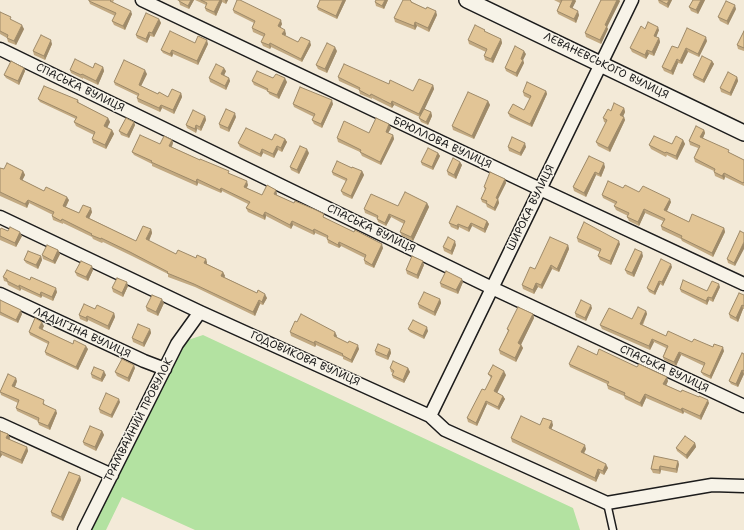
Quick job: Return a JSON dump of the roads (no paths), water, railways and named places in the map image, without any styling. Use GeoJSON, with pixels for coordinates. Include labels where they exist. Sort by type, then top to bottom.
{"type":"FeatureCollection","features":[{"type":"Feature","properties":{"kind":"street","name":"БРЮЛЛОВА ВУЛИЦЯ"},"geometry":{"type":"LineString","coordinates":[[142,0],[744,284]]}},
{"type":"Feature","properties":{"kind":"street","name":"ЛЕВАНЕВСЬКОГО ВУЛИЦЯ"},"geometry":{"type":"LineString","coordinates":[[468,0],[744,133]]}},
{"type":"Feature","properties":{"kind":"street","name":"ШИРОКА ВУЛИЦЯ"},"geometry":{"type":"LineString","coordinates":[[430,416],[632,0]]}},
{"type":"Feature","properties":{"kind":"street","name":"СПАСЬКА ВУЛИЦЯ"},"geometry":{"type":"LineString","coordinates":[[0,49],[492,288],[744,406]]}},
{"type":"Feature","properties":{"kind":"street","name":"ГОДОВИКОВА ВУЛИЦЯ"},"geometry":{"type":"LineString","coordinates":[[0,217],[200,312],[430,416],[445,430],[607,503]]}},
{"type":"Feature","properties":{"kind":"street","name":"ЛАДИГІНА ВУЛИЦЯ"},"geometry":{"type":"LineString","coordinates":[[0,294],[144,362],[165,369]]}},
{"type":"Feature","properties":{"kind":"street","name":"ТРАМВАЙНИЙ ПРОВУЛОК"},"geometry":{"type":"LineString","coordinates":[[84,530],[177,344],[200,312]]}},
{"type":"Feature","properties":{"kind":"street"},"geometry":{"type":"LineString","coordinates":[[0,424],[112,475]]}},
{"type":"Feature","properties":{"kind":"street"},"geometry":{"type":"LineString","coordinates":[[607,503],[712,485],[744,486]]}},
{"type":"Feature","properties":{"kind":"lane"},"geometry":{"type":"LineString","coordinates":[[607,503],[613,530]]}}]}
